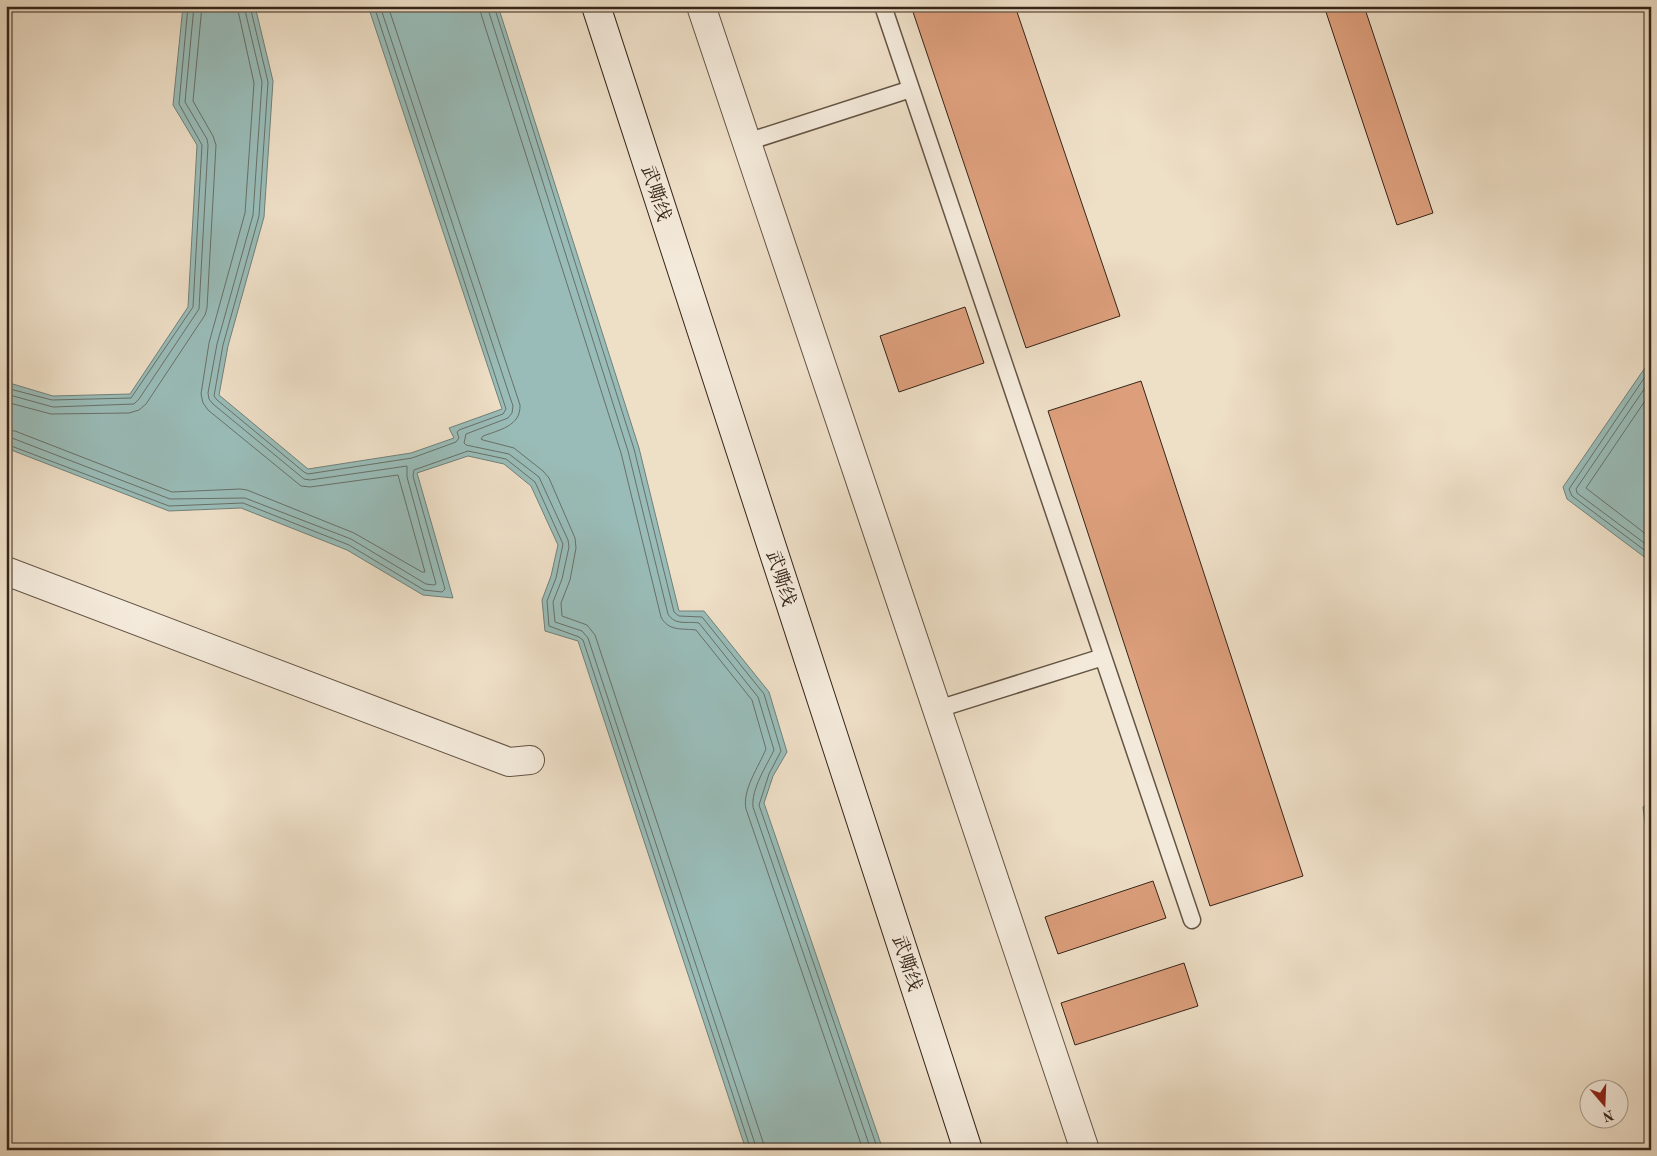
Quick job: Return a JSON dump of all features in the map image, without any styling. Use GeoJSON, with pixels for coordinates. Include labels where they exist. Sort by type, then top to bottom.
{"type":"FeatureCollection","features":[{"type":"Feature","properties":{"kind":"street","name":"武嘶线"},"geometry":{"type":"LineString","coordinates":[[596,6],[968,1150]]}},
{"type":"Feature","properties":{"kind":"street"},"geometry":{"type":"LineString","coordinates":[[702,6],[1086,1150]]}},
{"type":"Feature","properties":{"kind":"street"},"geometry":{"type":"LineString","coordinates":[[6,571],[509,762],[530,760]]}},
{"type":"Feature","properties":{"kind":"lane"},"geometry":{"type":"LineString","coordinates":[[883,6],[1192,920]]}},
{"type":"Feature","properties":{"kind":"lane"},"geometry":{"type":"LineString","coordinates":[[747,142],[911,90]]}},
{"type":"Feature","properties":{"kind":"lane"},"geometry":{"type":"LineString","coordinates":[[938,709],[1103,657]]}},
{"type":"Feature","properties":{"kind":"water"},"geometry":{"type":"Polygon","coordinates":[[[183,6],[255,6],[273,81],[264,217],[228,346],[219,395],[308,469],[411,453],[454,438],[449,428],[502,409],[368,6],[498,6],[639,448],[679,611],[704,611],[769,692],[787,752],[773,776],[764,803],[883,1150],[746,1150],[578,641],[545,631],[542,600],[551,576],[558,545],[531,486],[504,464],[468,456],[417,473],[453,598],[423,595],[347,550],[241,508],[169,511],[6,448],[6,382],[53,396],[130,394],[188,307],[197,145],[173,105],[183,6]]]}},
{"type":"Feature","properties":{"kind":"water"},"geometry":{"type":"Polygon","coordinates":[[[1651,359],[1651,562],[1567,499],[1563,487],[1651,359]]]}},
{"type":"Feature","properties":{"kind":"water"},"geometry":{"type":"Polygon","coordinates":[[[1651,799],[1651,837],[1646,829],[1643,807],[1651,799]]]}},
{"type":"Feature","properties":{"kind":"building"},"geometry":{"type":"Polygon","coordinates":[[[911,6],[1015,6],[1120,316],[1026,348],[911,6]]]}},
{"type":"Feature","properties":{"kind":"building"},"geometry":{"type":"Polygon","coordinates":[[[1324,6],[1364,6],[1433,213],[1397,225],[1324,6]]]}},
{"type":"Feature","properties":{"kind":"building"},"geometry":{"type":"Polygon","coordinates":[[[965,307],[984,363],[899,392],[880,336],[965,307]]]}},
{"type":"Feature","properties":{"kind":"building"},"geometry":{"type":"Polygon","coordinates":[[[1141,381],[1303,876],[1210,906],[1048,411],[1141,381]]]}},
{"type":"Feature","properties":{"kind":"building"},"geometry":{"type":"Polygon","coordinates":[[[1153,881],[1166,918],[1058,954],[1045,917],[1153,881]]]}},
{"type":"Feature","properties":{"kind":"building"},"geometry":{"type":"Polygon","coordinates":[[[1184,963],[1198,1006],[1075,1045],[1061,1003],[1184,963]]]}}]}
